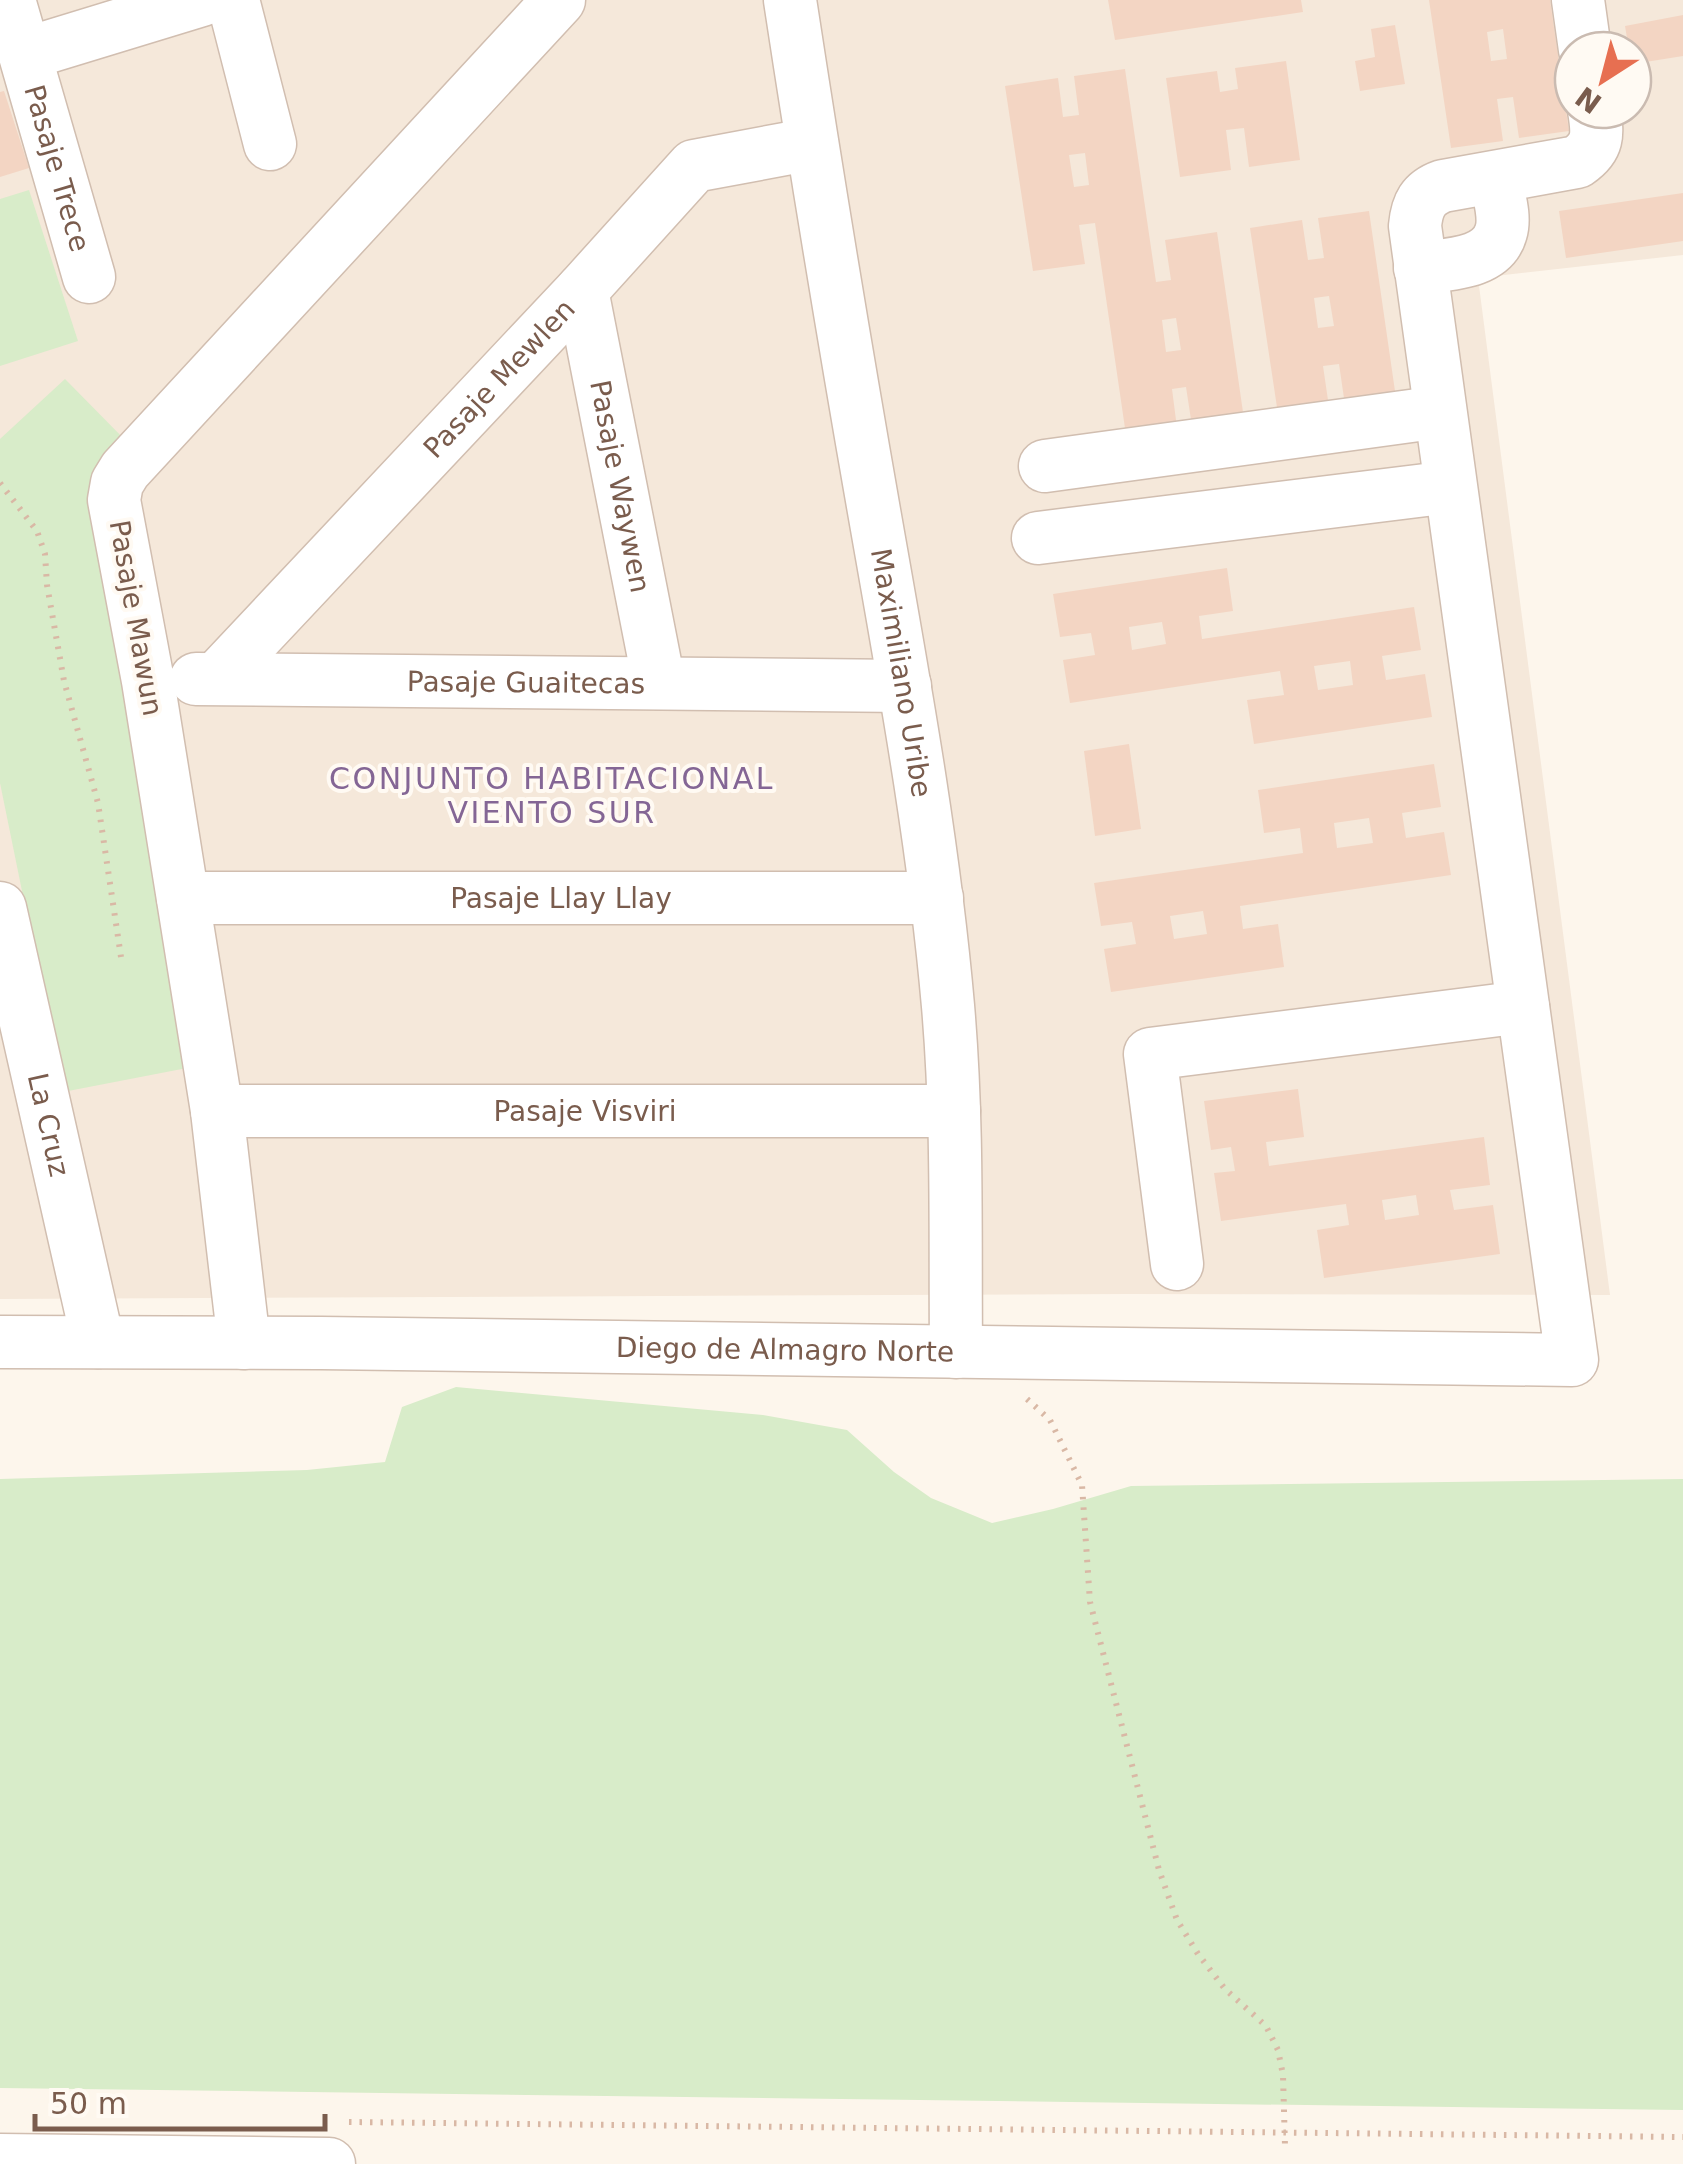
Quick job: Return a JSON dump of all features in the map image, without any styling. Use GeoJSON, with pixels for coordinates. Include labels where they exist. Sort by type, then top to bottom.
{"type":"FeatureCollection","features":[{"type":"Feature","properties":{"kind":"street","name":"Pasaje Trece"},"geometry":{"type":"LineString","coordinates":[[9,0],[90,277]]}},
{"type":"Feature","properties":{"kind":"street"},"geometry":{"type":"LineString","coordinates":[[25,54],[202,0]]}},
{"type":"Feature","properties":{"kind":"street"},"geometry":{"type":"LineString","coordinates":[[233,0],[270,144]]}},
{"type":"Feature","properties":{"kind":"street","name":"Pasaje Mawun"},"geometry":{"type":"LineString","coordinates":[[244,1343],[217,1112],[148,681],[114,500],[117,483],[560,0]]}},
{"type":"Feature","properties":{"kind":"street","name":"Maximiliano Uribe"},"geometry":{"type":"LineString","coordinates":[[790,0],[905,686],[936,898],[948,1007],[969,1353]]}},
{"type":"Feature","properties":{"kind":"street"},"geometry":{"type":"LineString","coordinates":[[1578,0],[1582,30]]}},
{"type":"Feature","properties":{"kind":"street"},"geometry":{"type":"LineString","coordinates":[[1177,1264],[1150,1054],[1522,1006],[1414,226],[1417,209],[1433,190],[1565,165],[1590,152],[1597,130]]}},
{"type":"Feature","properties":{"kind":"street","name":"Pasaje Mewlen"},"geometry":{"type":"LineString","coordinates":[[218,678],[694,166],[812,144]]}},
{"type":"Feature","properties":{"kind":"street"},"geometry":{"type":"LineString","coordinates":[[1420,268],[1486,254],[1501,234],[1496,178]]}},
{"type":"Feature","properties":{"kind":"street","name":"Pasaje Waywen"},"geometry":{"type":"LineString","coordinates":[[582,290],[659,683]]}},
{"type":"Feature","properties":{"kind":"street"},"geometry":{"type":"LineString","coordinates":[[1045,466],[1440,412]]}},
{"type":"Feature","properties":{"kind":"street"},"geometry":{"type":"LineString","coordinates":[[1038,538],[1450,487]]}},
{"type":"Feature","properties":{"kind":"street","name":"Pasaje Guaitecas"},"geometry":{"type":"LineString","coordinates":[[148,681],[218,678],[905,686]]}},
{"type":"Feature","properties":{"kind":"street","name":"Pasaje Llay Llay"},"geometry":{"type":"LineString","coordinates":[[183,898],[936,898]]}},
{"type":"Feature","properties":{"kind":"street","name":"La Cruz"},"geometry":{"type":"LineString","coordinates":[[0,908],[98,1342]]}},
{"type":"Feature","properties":{"kind":"street","name":"Diego de Almagro Norte"},"geometry":{"type":"LineString","coordinates":[[0,1342],[1572,1360],[1522,1006]]}},
{"type":"Feature","properties":{"kind":"street","name":"Pasaje Visviri"},"geometry":{"type":"LineString","coordinates":[[217,1112],[954,1111]]}},
{"type":"Feature","properties":{"kind":"street"},"geometry":{"type":"LineString","coordinates":[[0,2160],[332,2143]]}},
{"type":"Feature","properties":{"kind":"path"},"geometry":{"type":"LineString","coordinates":[[0,482],[37,531],[45,554],[64,681],[98,803],[121,957]]}},
{"type":"Feature","properties":{"kind":"path"},"geometry":{"type":"LineString","coordinates":[[969,1353],[989,1354],[1012,1386],[1050,1420],[1076,1469],[1082,1486],[1090,1602],[1159,1870],[1178,1920],[1198,1954],[1225,1989],[1266,2026],[1278,2050],[1283,2076],[1285,2146]]}},
{"type":"Feature","properties":{"kind":"path"},"geometry":{"type":"LineString","coordinates":[[332,2143],[1285,2132],[1683,2137]]}},
{"type":"Feature","properties":{"kind":"shaded area"},"geometry":{"type":"Polygon","coordinates":[[[0,0],[1683,0],[1683,255],[1478,278],[1610,1295],[0,1299],[0,0]]]}},
{"type":"Feature","properties":{"kind":"green space"},"geometry":{"type":"Polygon","coordinates":[[[29,190],[78,341],[0,366],[0,199],[29,190]]]}},
{"type":"Feature","properties":{"kind":"green space"},"geometry":{"type":"Polygon","coordinates":[[[65,379],[128,443],[187,1068],[63,1092],[0,783],[0,439],[65,379]]]}},
{"type":"Feature","properties":{"kind":"green space"},"geometry":{"type":"Polygon","coordinates":[[[456,1387],[763,1415],[847,1430],[894,1472],[931,1498],[992,1523],[1131,1486],[1683,1479],[1683,2110],[0,2088],[0,1479],[307,1470],[385,1462],[402,1407],[456,1387]]]}},
{"type":"Feature","properties":{"kind":"building"},"geometry":{"type":"Polygon","coordinates":[[[1108,0],[1301,0],[1303,12],[1115,40],[1108,0]]]}},
{"type":"Feature","properties":{"kind":"building"},"geometry":{"type":"Polygon","coordinates":[[[1429,0],[1550,0],[1554,30],[1553,130],[1569,131],[1519,138],[1513,97],[1497,99],[1503,141],[1451,148],[1429,0]],[[1503,29],[1487,32],[1491,61],[1507,59],[1503,29]]]}},
{"type":"Feature","properties":{"kind":"building"},"geometry":{"type":"Polygon","coordinates":[[[1683,15],[1683,56],[1653,61],[1653,30],[1626,30],[1625,26],[1683,15]]]}},
{"type":"Feature","properties":{"kind":"building"},"geometry":{"type":"Polygon","coordinates":[[[1395,25],[1405,84],[1360,91],[1355,61],[1375,57],[1371,29],[1395,25]]]}},
{"type":"Feature","properties":{"kind":"building"},"geometry":{"type":"Polygon","coordinates":[[[1286,61],[1300,160],[1249,167],[1244,128],[1226,130],[1231,170],[1180,177],[1166,78],[1217,71],[1220,92],[1238,89],[1235,68],[1286,61]]]}},
{"type":"Feature","properties":{"kind":"building"},"geometry":{"type":"Polygon","coordinates":[[[1125,69],[1156,282],[1171,280],[1165,240],[1217,232],[1244,419],[1192,426],[1186,387],[1172,389],[1177,428],[1126,435],[1095,223],[1079,225],[1085,264],[1033,271],[1005,86],[1058,78],[1063,117],[1079,115],[1074,76],[1125,69]],[[1085,153],[1069,155],[1074,187],[1089,185],[1085,153]],[[1176,318],[1162,320],[1166,352],[1181,350],[1176,318]]]}},
{"type":"Feature","properties":{"kind":"building"},"geometry":{"type":"Polygon","coordinates":[[[4,91],[29,168],[0,177],[0,92],[4,91]]]}},
{"type":"Feature","properties":{"kind":"building"},"geometry":{"type":"Polygon","coordinates":[[[1683,193],[1683,241],[1566,258],[1559,211],[1683,193]]]}},
{"type":"Feature","properties":{"kind":"building"},"geometry":{"type":"Polygon","coordinates":[[[1369,211],[1396,398],[1345,405],[1339,364],[1323,366],[1329,407],[1278,414],[1250,228],[1302,220],[1308,260],[1324,258],[1318,218],[1369,211]],[[1329,296],[1314,298],[1318,328],[1334,326],[1329,296]]]}},
{"type":"Feature","properties":{"kind":"building"},"geometry":{"type":"Polygon","coordinates":[[[1227,568],[1233,611],[1199,616],[1202,639],[1414,607],[1421,650],[1382,656],[1386,680],[1425,674],[1432,717],[1254,744],[1247,700],[1284,695],[1280,671],[1070,703],[1063,660],[1095,655],[1091,633],[1060,637],[1053,594],[1227,568]],[[1162,622],[1129,627],[1132,650],[1166,644],[1162,622]],[[1350,661],[1314,666],[1318,690],[1353,685],[1350,661]]]}},
{"type":"Feature","properties":{"kind":"building"},"geometry":{"type":"Polygon","coordinates":[[[1129,744],[1141,829],[1095,836],[1084,751],[1129,744]]]}},
{"type":"Feature","properties":{"kind":"building"},"geometry":{"type":"Polygon","coordinates":[[[1434,764],[1441,807],[1402,813],[1406,838],[1444,832],[1451,875],[1240,906],[1243,929],[1278,924],[1284,967],[1111,992],[1104,949],[1136,944],[1132,922],[1101,926],[1094,883],[1303,853],[1300,828],[1264,833],[1258,790],[1434,764]],[[1369,818],[1334,823],[1337,848],[1373,843],[1369,818]],[[1203,911],[1170,916],[1174,939],[1207,934],[1203,911]]]}},
{"type":"Feature","properties":{"kind":"building"},"geometry":{"type":"Polygon","coordinates":[[[1298,1089],[1304,1137],[1266,1142],[1269,1166],[1484,1137],[1490,1185],[1450,1190],[1454,1210],[1493,1205],[1500,1254],[1324,1278],[1317,1230],[1349,1225],[1346,1204],[1221,1221],[1214,1173],[1235,1171],[1231,1147],[1211,1150],[1204,1101],[1298,1089]],[[1416,1195],[1382,1200],[1385,1220],[1419,1215],[1416,1195]]]}},
{"type":"Feature","properties":{"kind":"district","name":"CONJUNTO HABITACIONAL VIENTO SUR"},"geometry":{"type":"Point","coordinates":[552,795]}}]}
